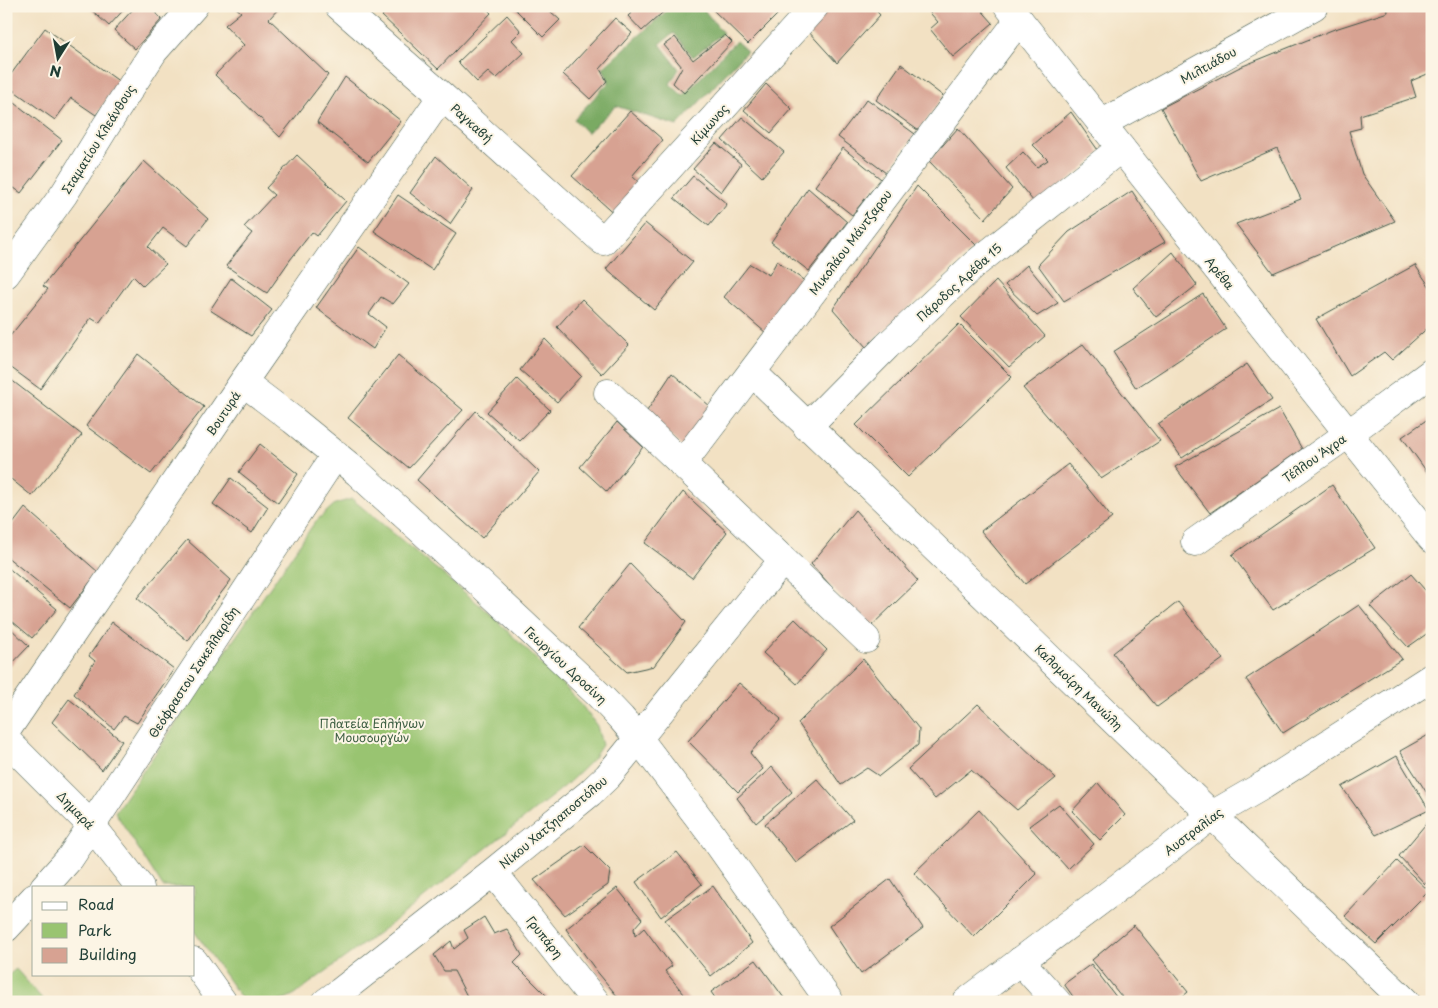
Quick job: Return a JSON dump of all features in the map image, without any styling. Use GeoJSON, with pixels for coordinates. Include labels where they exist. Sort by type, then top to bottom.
{"type":"FeatureCollection","features":[{"type":"Feature","properties":{"kind":"street","name":"Σταματίου Κλεάνθους"},"geometry":{"type":"LineString","coordinates":[[6,274],[68,187],[154,51],[194,6]]}},
{"type":"Feature","properties":{"kind":"street","name":"Ραγκαβή"},"geometry":{"type":"LineString","coordinates":[[339,6],[603,241]]}},
{"type":"Feature","properties":{"kind":"street","name":"Κίμωνος"},"geometry":{"type":"LineString","coordinates":[[603,241],[815,6]]}},
{"type":"Feature","properties":{"kind":"street","name":"Μιλτιάδου"},"geometry":{"type":"LineString","coordinates":[[1101,124],[1314,6]]}},
{"type":"Feature","properties":{"kind":"street","name":"Αρέθα"},"geometry":{"type":"LineString","coordinates":[[1013,13],[1432,539]]}},
{"type":"Feature","properties":{"kind":"street","name":"Μικολάου Μάντζαρου"},"geometry":{"type":"LineString","coordinates":[[682,464],[752,372],[1013,13]]}},
{"type":"Feature","properties":{"kind":"street","name":"Βουτυρά"},"geometry":{"type":"LineString","coordinates":[[6,731],[243,382],[442,96]]}},
{"type":"Feature","properties":{"kind":"street","name":"Πάροδος Αρέθα 15"},"geometry":{"type":"LineString","coordinates":[[807,427],[887,346],[975,264],[1121,148]]}},
{"type":"Feature","properties":{"kind":"street","name":"Καλομοίρη Μανώλη"},"geometry":{"type":"LineString","coordinates":[[752,372],[1406,1002]]}},
{"type":"Feature","properties":{"kind":"street","name":"Τέλλου Άγρα"},"geometry":{"type":"LineString","coordinates":[[1195,542],[1432,372]]}},
{"type":"Feature","properties":{"kind":"street","name":"Γεωργίου Δροσίνη"},"geometry":{"type":"LineString","coordinates":[[243,382],[336,454],[483,586],[599,695],[639,739],[712,835],[830,1002]]}},
{"type":"Feature","properties":{"kind":"street"},"geometry":{"type":"LineString","coordinates":[[608,393],[866,640]]}},
{"type":"Feature","properties":{"kind":"street","name":"Θεόφραστου Σακελλαρίδη"},"geometry":{"type":"LineString","coordinates":[[45,886],[70,858],[92,826],[336,454]]}},
{"type":"Feature","properties":{"kind":"street","name":"Νίκου Χατζηαποστόλου"},"geometry":{"type":"LineString","coordinates":[[326,1002],[493,872],[590,793],[608,776],[783,560]]}},
{"type":"Feature","properties":{"kind":"street","name":"Αυστραλίας"},"geometry":{"type":"LineString","coordinates":[[966,1002],[1212,815],[1264,785],[1432,677]]}},
{"type":"Feature","properties":{"kind":"street","name":"Δημαρά"},"geometry":{"type":"LineString","coordinates":[[6,740],[92,826],[139,886]]}},
{"type":"Feature","properties":{"kind":"street","name":"Γρυπάρη"},"geometry":{"type":"LineString","coordinates":[[493,872],[596,1002]]}},
{"type":"Feature","properties":{"kind":"street"},"geometry":{"type":"LineString","coordinates":[[6,928],[32,900]]}},
{"type":"Feature","properties":{"kind":"street"},"geometry":{"type":"LineString","coordinates":[[1020,961],[1057,1002]]}},
{"type":"Feature","properties":{"kind":"street"},"geometry":{"type":"LineString","coordinates":[[195,962],[223,1002]]}},
{"type":"Feature","properties":{"kind":"green space"},"geometry":{"type":"Polygon","coordinates":[[[672,6],[699,6],[723,33],[693,57],[674,33],[660,44],[679,69],[670,84],[683,96],[736,41],[747,51],[677,126],[616,106],[587,133],[574,119],[609,82],[603,68],[672,6]]]}},
{"type":"Feature","properties":{"kind":"green space","name":"Πλατεία Ελλήνων Μουσουργών"},"geometry":{"type":"Polygon","coordinates":[[[352,499],[487,611],[577,699],[597,726],[602,745],[593,759],[565,786],[392,923],[295,994],[279,1002],[244,1002],[195,932],[195,886],[162,886],[115,812],[315,522],[335,504],[352,499]]]}},
{"type":"Feature","properties":{"kind":"green space"},"geometry":{"type":"Polygon","coordinates":[[[16,969],[45,1002],[6,1002],[6,977],[16,969]]]}},
{"type":"Feature","properties":{"kind":"building"},"geometry":{"type":"Polygon","coordinates":[[[87,6],[127,6],[109,26],[87,6]]]}},
{"type":"Feature","properties":{"kind":"building"},"geometry":{"type":"Polygon","coordinates":[[[136,6],[148,6],[162,19],[135,49],[114,30],[136,6]]]}},
{"type":"Feature","properties":{"kind":"building"},"geometry":{"type":"Polygon","coordinates":[[[234,6],[281,6],[269,19],[328,75],[280,137],[215,75],[244,45],[225,25],[241,12],[234,6]]]}},
{"type":"Feature","properties":{"kind":"building"},"geometry":{"type":"Polygon","coordinates":[[[363,6],[379,6],[371,15],[363,6]]]}},
{"type":"Feature","properties":{"kind":"building"},"geometry":{"type":"Polygon","coordinates":[[[391,6],[484,6],[491,13],[438,69],[382,16],[391,6]]]}},
{"type":"Feature","properties":{"kind":"building"},"geometry":{"type":"Polygon","coordinates":[[[512,6],[555,6],[550,11],[560,20],[543,37],[512,6]]]}},
{"type":"Feature","properties":{"kind":"building"},"geometry":{"type":"Polygon","coordinates":[[[639,6],[670,6],[642,31],[628,16],[639,6]]]}},
{"type":"Feature","properties":{"kind":"building"},"geometry":{"type":"Polygon","coordinates":[[[713,6],[776,6],[781,11],[748,44],[711,8],[713,6]]]}},
{"type":"Feature","properties":{"kind":"building"},"geometry":{"type":"Polygon","coordinates":[[[828,6],[872,6],[880,15],[837,63],[807,30],[828,6]]]}},
{"type":"Feature","properties":{"kind":"building"},"geometry":{"type":"Polygon","coordinates":[[[924,6],[978,6],[993,23],[953,57],[930,29],[938,22],[924,6]]]}},
{"type":"Feature","properties":{"kind":"building"},"geometry":{"type":"Polygon","coordinates":[[[1387,6],[1432,6],[1432,72],[1411,81],[1416,97],[1360,115],[1361,128],[1349,131],[1362,174],[1395,221],[1273,273],[1236,224],[1301,199],[1277,148],[1201,181],[1161,108],[1238,68],[1332,30],[1388,12],[1387,6]]]}},
{"type":"Feature","properties":{"kind":"building"},"geometry":{"type":"Polygon","coordinates":[[[507,15],[521,31],[512,40],[524,53],[496,79],[488,72],[477,82],[458,62],[507,15]]]}},
{"type":"Feature","properties":{"kind":"building"},"geometry":{"type":"Polygon","coordinates":[[[615,18],[632,33],[600,69],[607,81],[590,99],[563,74],[615,18]]]}},
{"type":"Feature","properties":{"kind":"building"},"geometry":{"type":"Polygon","coordinates":[[[45,28],[120,82],[96,115],[71,98],[55,120],[6,85],[6,81],[45,28]]]}},
{"type":"Feature","properties":{"kind":"building"},"geometry":{"type":"Polygon","coordinates":[[[725,35],[732,42],[684,93],[673,83],[682,67],[664,45],[675,37],[693,60],[725,35]]]}},
{"type":"Feature","properties":{"kind":"building"},"geometry":{"type":"Polygon","coordinates":[[[901,64],[943,96],[919,131],[876,100],[901,64]]]}},
{"type":"Feature","properties":{"kind":"building"},"geometry":{"type":"Polygon","coordinates":[[[345,77],[401,121],[368,162],[317,122],[345,77]]]}},
{"type":"Feature","properties":{"kind":"building"},"geometry":{"type":"Polygon","coordinates":[[[766,84],[792,109],[771,133],[744,110],[766,84]]]}},
{"type":"Feature","properties":{"kind":"building"},"geometry":{"type":"Polygon","coordinates":[[[6,96],[62,140],[21,193],[6,182],[6,96]]]}},
{"type":"Feature","properties":{"kind":"building"},"geometry":{"type":"Polygon","coordinates":[[[867,99],[915,134],[886,173],[838,137],[867,99]]]}},
{"type":"Feature","properties":{"kind":"building"},"geometry":{"type":"Polygon","coordinates":[[[630,111],[663,140],[632,176],[643,186],[617,216],[572,176],[630,111]]]}},
{"type":"Feature","properties":{"kind":"building"},"geometry":{"type":"Polygon","coordinates":[[[1071,112],[1100,153],[1038,207],[1006,168],[1023,152],[1037,167],[1048,160],[1033,145],[1071,112]]]}},
{"type":"Feature","properties":{"kind":"building"},"geometry":{"type":"Polygon","coordinates":[[[742,117],[784,152],[762,177],[722,140],[742,117]]]}},
{"type":"Feature","properties":{"kind":"building"},"geometry":{"type":"Polygon","coordinates":[[[958,128],[1012,189],[985,219],[929,161],[958,128]]]}},
{"type":"Feature","properties":{"kind":"building"},"geometry":{"type":"Polygon","coordinates":[[[716,143],[741,164],[721,192],[693,169],[716,143]]]}},
{"type":"Feature","properties":{"kind":"building"},"geometry":{"type":"Polygon","coordinates":[[[843,148],[881,179],[852,215],[815,186],[843,148]]]}},
{"type":"Feature","properties":{"kind":"building"},"geometry":{"type":"Polygon","coordinates":[[[297,155],[346,201],[317,236],[312,232],[267,293],[226,266],[252,233],[244,227],[274,195],[266,188],[297,155]]]}},
{"type":"Feature","properties":{"kind":"building"},"geometry":{"type":"Polygon","coordinates":[[[436,156],[473,190],[450,224],[410,193],[436,156]]]}},
{"type":"Feature","properties":{"kind":"building"},"geometry":{"type":"Polygon","coordinates":[[[144,161],[208,219],[187,246],[163,228],[148,247],[166,264],[143,286],[133,276],[99,323],[91,318],[40,389],[6,364],[6,341],[48,289],[43,286],[144,161]]]}},
{"type":"Feature","properties":{"kind":"building"},"geometry":{"type":"Polygon","coordinates":[[[693,176],[727,204],[709,226],[674,198],[693,176]]]}},
{"type":"Feature","properties":{"kind":"building"},"geometry":{"type":"Polygon","coordinates":[[[917,186],[976,245],[866,347],[833,309],[917,186]]]}},
{"type":"Feature","properties":{"kind":"building"},"geometry":{"type":"Polygon","coordinates":[[[808,188],[847,222],[809,271],[771,242],[808,188]]]}},
{"type":"Feature","properties":{"kind":"building"},"geometry":{"type":"Polygon","coordinates":[[[1132,191],[1165,242],[1064,301],[1038,265],[1069,232],[1132,191]]]}},
{"type":"Feature","properties":{"kind":"building"},"geometry":{"type":"Polygon","coordinates":[[[398,195],[456,234],[432,270],[374,231],[398,195]]]}},
{"type":"Feature","properties":{"kind":"building"},"geometry":{"type":"Polygon","coordinates":[[[645,223],[693,262],[654,310],[606,269],[645,223]]]}},
{"type":"Feature","properties":{"kind":"building"},"geometry":{"type":"Polygon","coordinates":[[[359,247],[409,284],[393,304],[381,297],[369,314],[386,327],[373,349],[316,308],[359,247]]]}},
{"type":"Feature","properties":{"kind":"building"},"geometry":{"type":"Polygon","coordinates":[[[1173,252],[1197,285],[1156,317],[1133,288],[1173,252]]]}},
{"type":"Feature","properties":{"kind":"building"},"geometry":{"type":"Polygon","coordinates":[[[777,261],[806,282],[766,333],[724,297],[750,264],[769,275],[777,261]]]}},
{"type":"Feature","properties":{"kind":"building"},"geometry":{"type":"Polygon","coordinates":[[[1027,265],[1058,303],[1037,316],[1005,285],[1027,265]]]}},
{"type":"Feature","properties":{"kind":"building"},"geometry":{"type":"Polygon","coordinates":[[[1415,265],[1432,290],[1432,324],[1392,360],[1384,352],[1350,376],[1316,319],[1415,265]]]}},
{"type":"Feature","properties":{"kind":"building"},"geometry":{"type":"Polygon","coordinates":[[[231,278],[272,310],[251,336],[210,310],[231,278]]]}},
{"type":"Feature","properties":{"kind":"building"},"geometry":{"type":"Polygon","coordinates":[[[996,281],[1045,336],[1009,367],[961,317],[996,281]]]}},
{"type":"Feature","properties":{"kind":"building"},"geometry":{"type":"Polygon","coordinates":[[[1203,294],[1226,329],[1136,388],[1113,352],[1203,294]]]}},
{"type":"Feature","properties":{"kind":"building"},"geometry":{"type":"Polygon","coordinates":[[[582,299],[629,345],[602,374],[557,327],[582,299]]]}},
{"type":"Feature","properties":{"kind":"building"},"geometry":{"type":"Polygon","coordinates":[[[959,324],[1012,377],[908,477],[856,425],[959,324]]]}},
{"type":"Feature","properties":{"kind":"building"},"geometry":{"type":"Polygon","coordinates":[[[545,339],[581,376],[557,402],[520,370],[545,339]]]}},
{"type":"Feature","properties":{"kind":"building"},"geometry":{"type":"Polygon","coordinates":[[[1083,344],[1160,441],[1101,479],[1023,388],[1083,344]]]}},
{"type":"Feature","properties":{"kind":"building"},"geometry":{"type":"Polygon","coordinates":[[[138,354],[204,407],[151,474],[86,426],[138,354]]]}},
{"type":"Feature","properties":{"kind":"building"},"geometry":{"type":"Polygon","coordinates":[[[398,355],[463,410],[409,468],[348,418],[398,355]]]}},
{"type":"Feature","properties":{"kind":"building"},"geometry":{"type":"Polygon","coordinates":[[[1247,364],[1272,400],[1182,458],[1158,424],[1247,364]]]}},
{"type":"Feature","properties":{"kind":"building"},"geometry":{"type":"Polygon","coordinates":[[[672,373],[711,407],[684,448],[645,414],[672,373]]]}},
{"type":"Feature","properties":{"kind":"building"},"geometry":{"type":"Polygon","coordinates":[[[10,379],[82,435],[32,496],[6,475],[6,383],[10,379]]]}},
{"type":"Feature","properties":{"kind":"building"},"geometry":{"type":"Polygon","coordinates":[[[517,379],[550,410],[520,441],[487,412],[517,379]]]}},
{"type":"Feature","properties":{"kind":"building"},"geometry":{"type":"Polygon","coordinates":[[[1279,409],[1302,449],[1210,513],[1175,467],[1279,409]]]}},
{"type":"Feature","properties":{"kind":"building"},"geometry":{"type":"Polygon","coordinates":[[[476,411],[539,472],[482,538],[417,480],[476,411]]]}},
{"type":"Feature","properties":{"kind":"building"},"geometry":{"type":"Polygon","coordinates":[[[1432,416],[1432,479],[1402,437],[1432,416]]]}},
{"type":"Feature","properties":{"kind":"building"},"geometry":{"type":"Polygon","coordinates":[[[617,422],[643,447],[607,492],[580,467],[617,422]]]}},
{"type":"Feature","properties":{"kind":"building"},"geometry":{"type":"Polygon","coordinates":[[[260,444],[298,474],[278,503],[239,472],[260,444]]]}},
{"type":"Feature","properties":{"kind":"building"},"geometry":{"type":"Polygon","coordinates":[[[1068,464],[1112,518],[1025,584],[981,531],[1068,464]]]}},
{"type":"Feature","properties":{"kind":"building"},"geometry":{"type":"Polygon","coordinates":[[[231,478],[268,507],[252,533],[213,504],[231,478]]]}},
{"type":"Feature","properties":{"kind":"building"},"geometry":{"type":"Polygon","coordinates":[[[1332,485],[1375,548],[1273,610],[1232,555],[1332,485]]]}},
{"type":"Feature","properties":{"kind":"building"},"geometry":{"type":"Polygon","coordinates":[[[683,492],[727,532],[692,578],[645,543],[683,492]]]}},
{"type":"Feature","properties":{"kind":"building"},"geometry":{"type":"Polygon","coordinates":[[[25,508],[98,572],[70,608],[6,556],[6,533],[25,508]]]}},
{"type":"Feature","properties":{"kind":"building"},"geometry":{"type":"Polygon","coordinates":[[[855,510],[918,581],[869,628],[811,564],[855,510]]]}},
{"type":"Feature","properties":{"kind":"building"},"geometry":{"type":"Polygon","coordinates":[[[187,540],[231,580],[188,641],[137,598],[187,540]]]}},
{"type":"Feature","properties":{"kind":"building"},"geometry":{"type":"Polygon","coordinates":[[[630,564],[686,622],[654,666],[627,672],[578,628],[630,564]]]}},
{"type":"Feature","properties":{"kind":"building"},"geometry":{"type":"Polygon","coordinates":[[[6,566],[57,609],[32,638],[6,616],[6,566]]]}},
{"type":"Feature","properties":{"kind":"building"},"geometry":{"type":"Polygon","coordinates":[[[1411,574],[1432,598],[1432,630],[1408,647],[1370,606],[1411,574]]]}},
{"type":"Feature","properties":{"kind":"building"},"geometry":{"type":"Polygon","coordinates":[[[1178,602],[1223,659],[1157,707],[1113,653],[1178,602]]]}},
{"type":"Feature","properties":{"kind":"building"},"geometry":{"type":"Polygon","coordinates":[[[1359,605],[1402,659],[1283,733],[1246,679],[1359,605]]]}},
{"type":"Feature","properties":{"kind":"building"},"geometry":{"type":"Polygon","coordinates":[[[795,619],[827,650],[797,684],[763,653],[795,619]]]}},
{"type":"Feature","properties":{"kind":"building"},"geometry":{"type":"Polygon","coordinates":[[[112,622],[174,669],[137,723],[124,716],[114,729],[74,694],[95,661],[89,656],[112,622]]]}},
{"type":"Feature","properties":{"kind":"building"},"geometry":{"type":"Polygon","coordinates":[[[6,624],[29,646],[6,670],[6,624]]]}},
{"type":"Feature","properties":{"kind":"building"},"geometry":{"type":"Polygon","coordinates":[[[863,659],[919,729],[918,745],[879,776],[867,768],[841,785],[798,723],[863,659]]]}},
{"type":"Feature","properties":{"kind":"building"},"geometry":{"type":"Polygon","coordinates":[[[739,683],[781,719],[750,753],[763,769],[738,792],[688,741],[739,683]]]}},
{"type":"Feature","properties":{"kind":"building"},"geometry":{"type":"Polygon","coordinates":[[[69,699],[122,741],[102,770],[52,722],[69,699]]]}},
{"type":"Feature","properties":{"kind":"building"},"geometry":{"type":"Polygon","coordinates":[[[978,704],[1056,778],[1017,810],[971,770],[935,799],[908,769],[978,704]]]}},
{"type":"Feature","properties":{"kind":"building"},"geometry":{"type":"Polygon","coordinates":[[[1432,733],[1432,801],[1400,751],[1432,733]]]}},
{"type":"Feature","properties":{"kind":"building"},"geometry":{"type":"Polygon","coordinates":[[[1397,756],[1429,810],[1376,835],[1342,787],[1397,756]]]}},
{"type":"Feature","properties":{"kind":"building"},"geometry":{"type":"Polygon","coordinates":[[[772,767],[792,792],[756,823],[737,798],[772,767]]]}},
{"type":"Feature","properties":{"kind":"building"},"geometry":{"type":"Polygon","coordinates":[[[817,779],[853,820],[796,863],[765,824],[817,779]]]}},
{"type":"Feature","properties":{"kind":"building"},"geometry":{"type":"Polygon","coordinates":[[[1098,783],[1125,815],[1100,840],[1072,811],[1098,783]]]}},
{"type":"Feature","properties":{"kind":"building"},"geometry":{"type":"Polygon","coordinates":[[[1059,804],[1094,844],[1068,869],[1029,826],[1059,804]]]}},
{"type":"Feature","properties":{"kind":"building"},"geometry":{"type":"Polygon","coordinates":[[[979,810],[1037,874],[974,937],[914,873],[979,810]]]}},
{"type":"Feature","properties":{"kind":"building"},"geometry":{"type":"Polygon","coordinates":[[[1430,819],[1432,820],[1432,876],[1425,884],[1399,856],[1430,819]]]}},
{"type":"Feature","properties":{"kind":"building"},"geometry":{"type":"Polygon","coordinates":[[[584,845],[610,871],[608,885],[565,915],[534,880],[584,845]]]}},
{"type":"Feature","properties":{"kind":"building"},"geometry":{"type":"Polygon","coordinates":[[[677,852],[702,884],[661,917],[636,882],[677,852]]]}},
{"type":"Feature","properties":{"kind":"building"},"geometry":{"type":"Polygon","coordinates":[[[1397,861],[1429,891],[1376,944],[1345,916],[1397,861]]]}},
{"type":"Feature","properties":{"kind":"building"},"geometry":{"type":"Polygon","coordinates":[[[890,879],[923,928],[861,974],[829,926],[890,879]]]}},
{"type":"Feature","properties":{"kind":"building"},"geometry":{"type":"Polygon","coordinates":[[[713,886],[752,943],[711,976],[665,920],[713,886]]]}},
{"type":"Feature","properties":{"kind":"building"},"geometry":{"type":"Polygon","coordinates":[[[617,888],[642,919],[634,928],[635,936],[644,928],[672,966],[665,971],[689,1000],[686,1002],[622,1002],[566,929],[617,888]]]}},
{"type":"Feature","properties":{"kind":"building"},"geometry":{"type":"Polygon","coordinates":[[[484,917],[494,934],[507,929],[522,955],[514,963],[548,997],[543,1002],[470,1002],[454,971],[444,971],[434,955],[451,941],[454,949],[468,938],[464,930],[484,917]]]}},
{"type":"Feature","properties":{"kind":"building"},"geometry":{"type":"Polygon","coordinates":[[[1134,925],[1188,992],[1176,1002],[1126,1002],[1092,960],[1134,925]]]}},
{"type":"Feature","properties":{"kind":"building"},"geometry":{"type":"Polygon","coordinates":[[[756,960],[787,1002],[718,1002],[711,992],[756,960]]]}},
{"type":"Feature","properties":{"kind":"building"},"geometry":{"type":"Polygon","coordinates":[[[1091,964],[1120,1002],[1077,1002],[1064,984],[1091,964]]]}}]}
